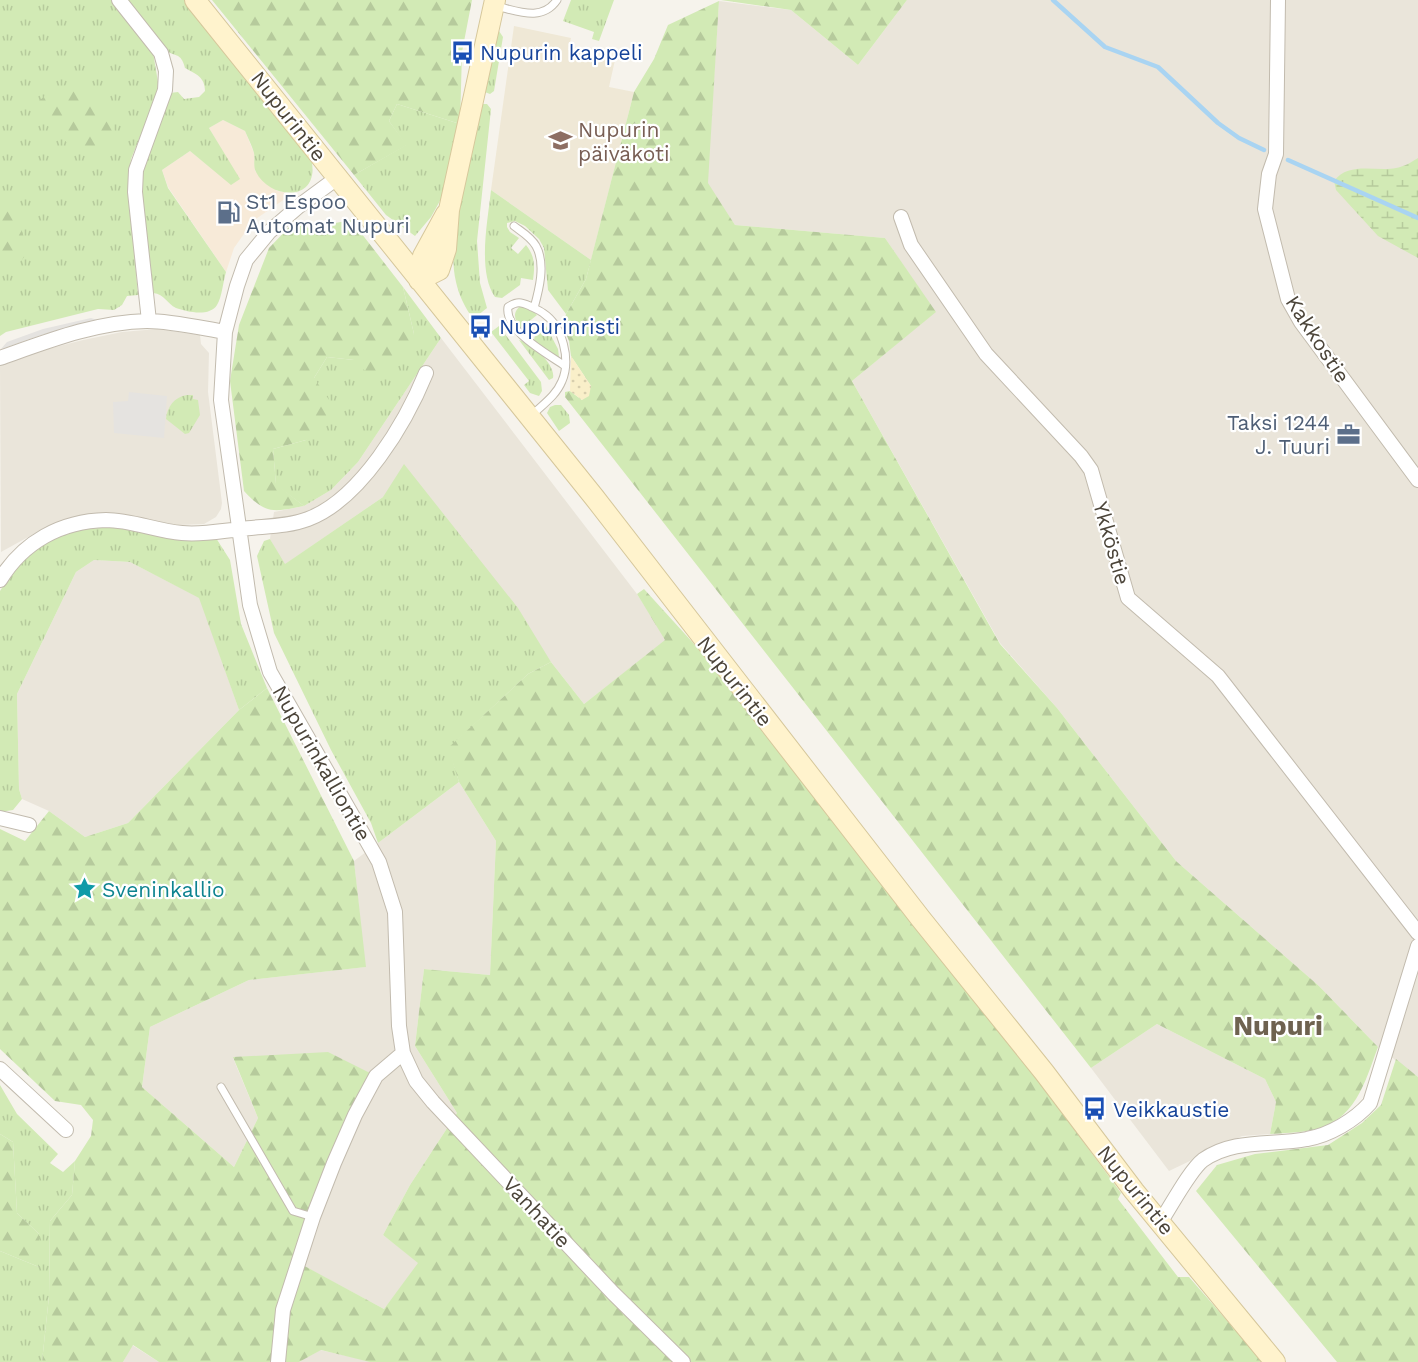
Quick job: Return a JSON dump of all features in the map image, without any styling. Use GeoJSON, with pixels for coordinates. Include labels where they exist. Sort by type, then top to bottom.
{"type":"FeatureCollection","features":[{"type":"Feature","properties":{"kind":"main road","name":"Nupurintie"},"geometry":{"type":"LineString","coordinates":[[195,0],[594,497],[921,919],[1044,1072],[1134,1191],[1275,1362]]}},
{"type":"Feature","properties":{"kind":"main road"},"geometry":{"type":"LineString","coordinates":[[420,280],[439,270],[446,249],[449,210],[494,3]]}},
{"type":"Feature","properties":{"kind":"street"},"geometry":{"type":"LineString","coordinates":[[119,0],[161,53],[166,71],[165,90],[136,170],[135,192],[149,321]]}},
{"type":"Feature","properties":{"kind":"street","name":"Kakkostie"},"geometry":{"type":"LineString","coordinates":[[1278,0],[1276,154],[1268,180],[1265,209],[1288,299],[1301,322],[1418,480]]}},
{"type":"Feature","properties":{"kind":"street","name":"Nupurinkalliontie"},"geometry":{"type":"LineString","coordinates":[[338,178],[299,206],[256,246],[246,260],[225,332],[221,400],[250,605],[270,672],[379,862],[388,886],[395,912],[397,934],[399,1026],[403,1053]]}},
{"type":"Feature","properties":{"kind":"street","name":"Ykköstie"},"geometry":{"type":"LineString","coordinates":[[901,217],[911,245],[986,354],[1082,456],[1090,470],[1128,598],[1218,676],[1418,933]]}},
{"type":"Feature","properties":{"kind":"street"},"geometry":{"type":"LineString","coordinates":[[0,358],[48,340],[87,329],[149,321],[225,332]]}},
{"type":"Feature","properties":{"kind":"street"},"geometry":{"type":"LineString","coordinates":[[0,580],[17,557],[34,542],[60,528],[107,520],[181,533],[202,534],[289,524],[310,518],[335,503],[356,484],[391,441],[415,401],[426,373]]}},
{"type":"Feature","properties":{"kind":"street"},"geometry":{"type":"LineString","coordinates":[[0,818],[29,825]]}},
{"type":"Feature","properties":{"kind":"street"},"geometry":{"type":"LineString","coordinates":[[1161,1221],[1202,1161],[1226,1149],[1252,1143],[1308,1139],[1326,1133],[1359,1115],[1371,1103],[1418,946]]}},
{"type":"Feature","properties":{"kind":"street"},"geometry":{"type":"LineString","coordinates":[[278,1362],[283,1310],[313,1217],[355,1115],[376,1076],[403,1053]]}},
{"type":"Feature","properties":{"kind":"street","name":"Vanhatie"},"geometry":{"type":"LineString","coordinates":[[403,1053],[416,1081],[433,1102],[613,1293],[683,1362]]}},
{"type":"Feature","properties":{"kind":"street"},"geometry":{"type":"LineString","coordinates":[[0,1069],[66,1130]]}},
{"type":"Feature","properties":{"kind":"lane"},"geometry":{"type":"LineString","coordinates":[[494,3],[539,14],[551,8],[557,0]]}},
{"type":"Feature","properties":{"kind":"lane"},"geometry":{"type":"LineString","coordinates":[[514,226],[530,238],[537,247],[540,284],[534,308]]}},
{"type":"Feature","properties":{"kind":"lane"},"geometry":{"type":"LineString","coordinates":[[529,417],[556,393],[563,379],[565,366],[566,354],[558,330],[544,313],[521,302],[508,307],[507,312],[511,323],[522,335],[565,366]]}},
{"type":"Feature","properties":{"kind":"lane"},"geometry":{"type":"LineString","coordinates":[[221,1087],[293,1211],[313,1217]]}},
{"type":"Feature","properties":{"kind":"shaded area"},"geometry":{"type":"Polygon","coordinates":[[[907,0],[1418,0],[1418,1077],[1378,1047],[1319,986],[1176,861],[1057,708],[1000,643],[852,381],[935,312],[885,238],[735,225],[707,183],[719,1],[791,10],[858,65],[907,0]]]}},
{"type":"Feature","properties":{"kind":"shaded area","name":"Nupurin päiväkoti"},"geometry":{"type":"Polygon","coordinates":[[[514,26],[571,38],[568,50],[615,60],[609,87],[634,92],[591,260],[491,190],[514,26]]]}},
{"type":"Feature","properties":{"kind":"shaded area"},"geometry":{"type":"Polygon","coordinates":[[[223,120],[245,131],[254,153],[255,171],[277,191],[292,194],[253,221],[234,248],[226,272],[168,187],[162,170],[190,151],[231,184],[239,179],[209,128],[223,120]]]}},
{"type":"Feature","properties":{"kind":"shaded area"},"geometry":{"type":"Polygon","coordinates":[[[91,318],[101,321],[41,335],[1,349],[7,342],[43,329],[91,318]]]}},
{"type":"Feature","properties":{"kind":"shaded area"},"geometry":{"type":"Polygon","coordinates":[[[157,329],[200,335],[201,344],[209,353],[208,392],[222,503],[216,517],[204,524],[178,525],[108,515],[75,519],[39,531],[1,552],[0,365],[40,351],[83,340],[122,332],[157,329]]]}},
{"type":"Feature","properties":{"kind":"shaded area"},"geometry":{"type":"Polygon","coordinates":[[[441,338],[637,594],[666,640],[584,704],[551,662],[383,497],[284,565],[270,539],[274,512],[304,506],[331,490],[358,462],[441,338]]]}},
{"type":"Feature","properties":{"kind":"shaded area"},"geometry":{"type":"Polygon","coordinates":[[[129,392],[167,396],[164,438],[114,433],[113,402],[128,401],[129,392]]]}},
{"type":"Feature","properties":{"kind":"shaded area"},"geometry":{"type":"Polygon","coordinates":[[[94,560],[130,562],[200,598],[239,710],[128,823],[85,837],[49,811],[22,799],[19,789],[17,694],[76,572],[94,560]]]}},
{"type":"Feature","properties":{"kind":"shaded area"},"geometry":{"type":"Polygon","coordinates":[[[459,782],[496,841],[490,975],[424,969],[415,1046],[457,1113],[410,1185],[383,1235],[419,1263],[384,1309],[298,1263],[313,1217],[233,1058],[258,1118],[234,1167],[142,1087],[150,1027],[249,980],[365,967],[354,861],[459,782]]]}},
{"type":"Feature","properties":{"kind":"shaded area"},"geometry":{"type":"Polygon","coordinates":[[[1157,1024],[1265,1079],[1276,1102],[1270,1134],[1242,1136],[1169,1171],[1091,1068],[1157,1024]]]}},
{"type":"Feature","properties":{"kind":"shaded area"},"geometry":{"type":"Polygon","coordinates":[[[132,1345],[159,1362],[123,1362],[132,1345]]]}},
{"type":"Feature","properties":{"kind":"shaded area"},"geometry":{"type":"Polygon","coordinates":[[[320,1350],[370,1361],[370,1362],[299,1362],[320,1350]]]}},
{"type":"Feature","properties":{"kind":"green space"},"geometry":{"type":"Polygon","coordinates":[[[0,0],[111,0],[153,52],[158,82],[157,95],[131,159],[128,182],[138,295],[127,296],[122,305],[114,310],[98,309],[6,332],[0,336],[0,0]]]}},
{"type":"Feature","properties":{"kind":"green space"},"geometry":{"type":"Polygon","coordinates":[[[125,0],[185,0],[312,163],[312,176],[308,185],[301,190],[292,193],[272,188],[256,172],[254,153],[245,131],[223,120],[209,128],[240,179],[231,185],[190,151],[162,170],[168,188],[226,272],[219,302],[214,309],[209,311],[181,310],[160,295],[153,293],[141,191],[141,173],[170,93],[178,92],[184,99],[199,97],[205,91],[205,86],[199,76],[185,68],[179,57],[168,52],[160,44],[125,0]]]}},
{"type":"Feature","properties":{"kind":"green space"},"geometry":{"type":"Polygon","coordinates":[[[212,0],[472,0],[462,52],[460,124],[397,104],[389,121],[407,145],[354,175],[212,0]]]}},
{"type":"Feature","properties":{"kind":"green space"},"geometry":{"type":"Polygon","coordinates":[[[571,0],[614,0],[599,41],[592,39],[594,32],[563,21],[571,0]]]}},
{"type":"Feature","properties":{"kind":"green space"},"geometry":{"type":"Polygon","coordinates":[[[721,0],[907,0],[858,65],[791,10],[721,0]]]}},
{"type":"Feature","properties":{"kind":"green space"},"geometry":{"type":"Polygon","coordinates":[[[719,1],[708,183],[735,225],[885,238],[936,312],[852,381],[1000,644],[1057,708],[1176,861],[1319,986],[1378,1047],[1356,1099],[1339,1119],[1327,1126],[1307,1131],[1270,1134],[1276,1102],[1265,1079],[1157,1024],[1091,1068],[565,397],[565,392],[570,391],[582,400],[591,386],[571,356],[569,341],[563,326],[566,314],[586,279],[634,92],[654,59],[668,25],[719,1]]]}},
{"type":"Feature","properties":{"kind":"green space"},"geometry":{"type":"Polygon","coordinates":[[[499,31],[503,37],[494,91],[490,94],[482,91],[496,32],[499,31]]]}},
{"type":"Feature","properties":{"kind":"green space"},"geometry":{"type":"Polygon","coordinates":[[[71,84],[94,94],[108,114],[118,139],[105,149],[78,152],[41,120],[39,101],[53,89],[71,84]]]}},
{"type":"Feature","properties":{"kind":"green space"},"geometry":{"type":"Polygon","coordinates":[[[397,104],[460,124],[441,199],[431,217],[415,236],[386,215],[354,175],[406,145],[389,121],[397,104]]]}},
{"type":"Feature","properties":{"kind":"green space"},"geometry":{"type":"Polygon","coordinates":[[[481,104],[487,104],[491,109],[477,241],[480,283],[487,308],[473,319],[457,287],[454,242],[456,218],[481,104]]]}},
{"type":"Feature","properties":{"kind":"green space"},"geometry":{"type":"Polygon","coordinates":[[[1418,158],[1418,258],[1378,236],[1336,190],[1334,181],[1347,171],[1363,168],[1396,168],[1418,158]]]}},
{"type":"Feature","properties":{"kind":"green space"},"geometry":{"type":"Polygon","coordinates":[[[491,190],[591,260],[586,279],[566,314],[548,290],[544,248],[539,239],[525,226],[515,221],[507,223],[510,232],[519,238],[511,248],[518,254],[526,245],[529,249],[534,261],[533,280],[521,278],[520,285],[502,298],[495,297],[486,274],[485,260],[491,190]]]}},
{"type":"Feature","properties":{"kind":"green space"},"geometry":{"type":"Polygon","coordinates":[[[0,193],[12,197],[28,252],[21,261],[0,265],[0,193]]]}},
{"type":"Feature","properties":{"kind":"green space"},"geometry":{"type":"Polygon","coordinates":[[[351,220],[403,287],[414,334],[400,365],[373,379],[354,360],[327,357],[314,378],[334,407],[306,440],[273,449],[276,484],[304,506],[271,510],[258,504],[244,491],[230,381],[239,325],[269,248],[293,223],[309,228],[351,220]]]}},
{"type":"Feature","properties":{"kind":"green space"},"geometry":{"type":"Polygon","coordinates":[[[403,287],[441,338],[358,462],[331,490],[304,506],[276,485],[273,449],[306,440],[314,378],[327,357],[354,360],[414,334],[403,287]]]}},
{"type":"Feature","properties":{"kind":"green space"},"geometry":{"type":"Polygon","coordinates":[[[519,307],[531,309],[537,315],[521,328],[515,315],[519,307]]]}},
{"type":"Feature","properties":{"kind":"green space"},"geometry":{"type":"Polygon","coordinates":[[[499,326],[541,382],[542,391],[539,396],[530,393],[524,385],[529,381],[491,332],[499,326]]]}},
{"type":"Feature","properties":{"kind":"green space"},"geometry":{"type":"Polygon","coordinates":[[[546,326],[558,349],[559,357],[555,358],[534,340],[535,335],[546,326]]]}},
{"type":"Feature","properties":{"kind":"green space"},"geometry":{"type":"Polygon","coordinates":[[[519,340],[530,345],[542,355],[551,367],[553,378],[549,380],[519,340]]]}},
{"type":"Feature","properties":{"kind":"green space"},"geometry":{"type":"Polygon","coordinates":[[[187,395],[193,395],[193,399],[198,400],[200,415],[189,433],[185,434],[166,419],[172,403],[187,395]]]}},
{"type":"Feature","properties":{"kind":"green space"},"geometry":{"type":"Polygon","coordinates":[[[561,405],[569,415],[570,423],[559,431],[547,413],[550,407],[561,405]]]}},
{"type":"Feature","properties":{"kind":"green space"},"geometry":{"type":"Polygon","coordinates":[[[404,464],[518,608],[551,662],[528,674],[449,748],[459,782],[378,843],[371,823],[331,750],[274,633],[257,556],[264,541],[270,539],[285,564],[383,497],[404,464]]]}},
{"type":"Feature","properties":{"kind":"green space"},"geometry":{"type":"Polygon","coordinates":[[[118,528],[178,539],[216,538],[230,560],[241,624],[267,688],[239,710],[199,598],[130,562],[94,560],[76,572],[17,694],[19,789],[22,799],[13,810],[0,812],[0,591],[24,559],[57,535],[79,529],[118,528]]]}},
{"type":"Feature","properties":{"kind":"green space"},"geometry":{"type":"Polygon","coordinates":[[[644,589],[715,667],[1018,1053],[1121,1193],[1118,1199],[1178,1277],[1189,1277],[1263,1362],[370,1362],[321,1350],[299,1362],[159,1362],[133,1345],[123,1362],[42,1362],[49,1296],[50,1221],[72,1195],[75,1161],[91,1136],[93,1120],[81,1105],[55,1101],[0,1049],[0,829],[25,841],[49,811],[85,837],[128,823],[239,710],[267,688],[354,861],[366,967],[249,980],[150,1027],[142,1087],[234,1167],[258,1118],[233,1057],[328,1052],[376,1076],[299,1263],[384,1309],[418,1263],[383,1235],[410,1185],[457,1113],[415,1046],[424,969],[490,975],[496,841],[459,782],[448,748],[528,674],[551,662],[584,704],[665,640],[637,594],[644,589]]]}},
{"type":"Feature","properties":{"kind":"green space"},"geometry":{"type":"Polygon","coordinates":[[[1396,1059],[1418,1077],[1418,1362],[1337,1362],[1196,1191],[1217,1165],[1255,1154],[1328,1145],[1362,1123],[1381,1105],[1396,1059]]]}},
{"type":"Feature","properties":{"kind":"green space"},"geometry":{"type":"Polygon","coordinates":[[[0,1085],[17,1114],[58,1154],[50,1163],[63,1172],[75,1161],[72,1195],[50,1221],[49,1296],[42,1362],[0,1362],[0,1251],[39,1267],[39,1234],[17,1213],[13,1142],[0,1134],[0,1085]]]}},
{"type":"Feature","properties":{"kind":"green space"},"geometry":{"type":"Polygon","coordinates":[[[0,1134],[13,1142],[17,1213],[39,1234],[39,1267],[0,1251],[0,1134]]]}},
{"type":"Feature","properties":{"kind":"sand"},"geometry":{"type":"Polygon","coordinates":[[[571,356],[591,386],[589,396],[582,400],[570,391],[571,356]]]}},
{"type":"Feature","properties":{"kind":"waterway"},"geometry":{"type":"LineString","coordinates":[[1053,0],[1105,47],[1158,67],[1218,123],[1239,138],[1264,150]]}},
{"type":"Feature","properties":{"kind":"waterway"},"geometry":{"type":"LineString","coordinates":[[1288,160],[1418,218]]}},
{"type":"Feature","properties":{"kind":"place","name":"Nupurin kappeli"},"geometry":{"type":"Point","coordinates":[462,52]}},
{"type":"Feature","properties":{"kind":"place","name":"Nupurin päiväkoti"},"geometry":{"type":"Point","coordinates":[560,141]}},
{"type":"Feature","properties":{"kind":"place","name":"St1 Espoo Automat Nupuri"},"geometry":{"type":"Point","coordinates":[228,213]}},
{"type":"Feature","properties":{"kind":"place","name":"Nupurinristi"},"geometry":{"type":"Point","coordinates":[481,326]}},
{"type":"Feature","properties":{"kind":"place","name":"Taksi 1244 J. Tuuri"},"geometry":{"type":"Point","coordinates":[1348,434]}},
{"type":"Feature","properties":{"kind":"place","name":"Sveninkallio"},"geometry":{"type":"Point","coordinates":[84,889]}},
{"type":"Feature","properties":{"kind":"place","name":"Veikkaustie"},"geometry":{"type":"Point","coordinates":[1095,1109]}},
{"type":"Feature","properties":{"kind":"district","name":"Nupuri"},"geometry":{"type":"Point","coordinates":[1278,1026]}}]}
